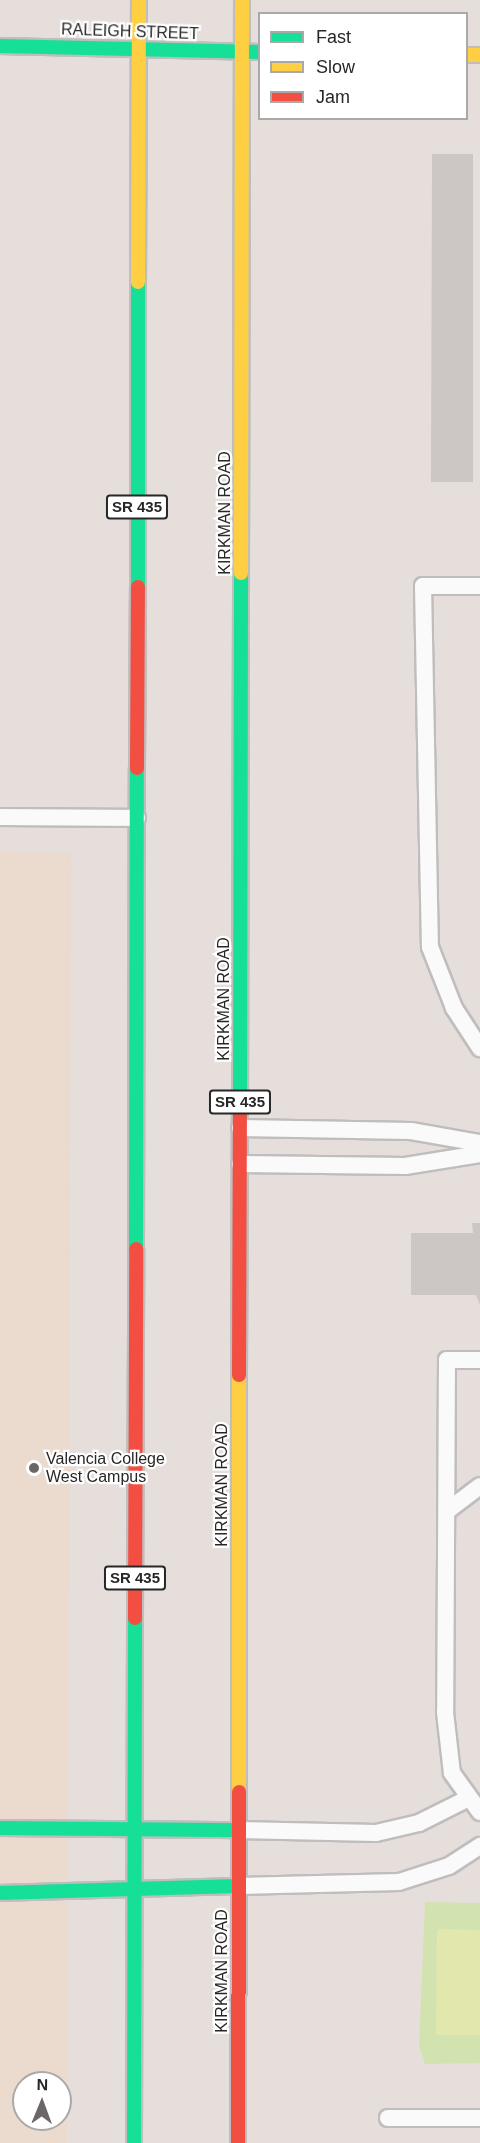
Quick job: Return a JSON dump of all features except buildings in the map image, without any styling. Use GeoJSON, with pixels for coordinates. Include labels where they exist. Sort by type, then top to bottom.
{"type":"FeatureCollection","features":[{"type":"Feature","properties":{"kind":"main road","name":"SR 435"},"geometry":{"type":"LineString","coordinates":[[134,2143],[139,0]]}},
{"type":"Feature","properties":{"kind":"main road","name":"KIRKMAN ROAD"},"geometry":{"type":"LineString","coordinates":[[238,2143],[242,0]]}},
{"type":"Feature","properties":{"kind":"main road","name":"RALEIGH STREET"},"geometry":{"type":"LineString","coordinates":[[0,46],[258,52]]}},
{"type":"Feature","properties":{"kind":"main road"},"geometry":{"type":"LineString","coordinates":[[0,1828],[238,1830]]}},
{"type":"Feature","properties":{"kind":"main road"},"geometry":{"type":"LineString","coordinates":[[0,1893],[238,1886]]}},
{"type":"Feature","properties":{"kind":"lane"},"geometry":{"type":"LineString","coordinates":[[480,586],[423,586],[430,947],[454,1008],[480,1048]]}},
{"type":"Feature","properties":{"kind":"lane"},"geometry":{"type":"LineString","coordinates":[[0,817],[136,818]]}},
{"type":"Feature","properties":{"kind":"lane"},"geometry":{"type":"LineString","coordinates":[[240,1128],[411,1131],[480,1143]]}},
{"type":"Feature","properties":{"kind":"lane"},"geometry":{"type":"LineString","coordinates":[[240,1164],[405,1166],[480,1154]]}},
{"type":"Feature","properties":{"kind":"lane"},"geometry":{"type":"LineString","coordinates":[[480,1360],[447,1360],[445,1712],[452,1773],[480,1812]]}},
{"type":"Feature","properties":{"kind":"lane"},"geometry":{"type":"LineString","coordinates":[[447,1511],[480,1486]]}},
{"type":"Feature","properties":{"kind":"lane"},"geometry":{"type":"LineString","coordinates":[[238,1830],[376,1833],[419,1823],[469,1798]]}},
{"type":"Feature","properties":{"kind":"lane"},"geometry":{"type":"LineString","coordinates":[[238,1886],[399,1882],[449,1866],[480,1846]]}},
{"type":"Feature","properties":{"kind":"lane"},"geometry":{"type":"LineString","coordinates":[[388,2118],[480,2118]]}},
{"type":"Feature","properties":{"kind":"shaded area","name":"Valencia College West Campus"},"geometry":{"type":"Polygon","coordinates":[[[0,852],[71,853],[67,2071],[12,2071],[12,2131],[67,2131],[67,2143],[0,2143],[0,852]]]}},
{"type":"Feature","properties":{"kind":"green space"},"geometry":{"type":"Polygon","coordinates":[[[425,1902],[480,1903],[480,2063],[425,2064],[419,2046],[425,1902]]]}},
{"type":"Feature","properties":{"kind":"green space"},"geometry":{"type":"Polygon","coordinates":[[[437,1929],[480,1930],[480,2035],[436,2035],[437,1929]]]}},
{"type":"Feature","properties":{"kind":"traffic: fast"},"geometry":{"type":"LineString","coordinates":[[0,46],[258,52]]}},
{"type":"Feature","properties":{"kind":"traffic: fast"},"geometry":{"type":"LineString","coordinates":[[138,282],[138,587]]}},
{"type":"Feature","properties":{"kind":"traffic: fast"},"geometry":{"type":"LineString","coordinates":[[240,1115],[241,573]]}},
{"type":"Feature","properties":{"kind":"traffic: fast"},"geometry":{"type":"LineString","coordinates":[[136,1249],[137,768]]}},
{"type":"Feature","properties":{"kind":"traffic: fast"},"geometry":{"type":"LineString","coordinates":[[134,2143],[135,1618]]}},
{"type":"Feature","properties":{"kind":"traffic: fast"},"geometry":{"type":"LineString","coordinates":[[0,1828],[238,1830]]}},
{"type":"Feature","properties":{"kind":"traffic: fast"},"geometry":{"type":"LineString","coordinates":[[0,1893],[238,1886]]}},
{"type":"Feature","properties":{"kind":"traffic: slow"},"geometry":{"type":"LineString","coordinates":[[138,282],[139,0]]}},
{"type":"Feature","properties":{"kind":"traffic: slow"},"geometry":{"type":"LineString","coordinates":[[241,573],[242,0]]}},
{"type":"Feature","properties":{"kind":"traffic: slow"},"geometry":{"type":"LineString","coordinates":[[468,55],[480,55]]}},
{"type":"Feature","properties":{"kind":"traffic: slow"},"geometry":{"type":"LineString","coordinates":[[239,1375],[239,1792]]}},
{"type":"Feature","properties":{"kind":"traffic: jam"},"geometry":{"type":"LineString","coordinates":[[137,768],[138,587]]}},
{"type":"Feature","properties":{"kind":"traffic: jam"},"geometry":{"type":"LineString","coordinates":[[239,1375],[240,1115]]}},
{"type":"Feature","properties":{"kind":"traffic: jam"},"geometry":{"type":"LineString","coordinates":[[135,1618],[136,1249]]}},
{"type":"Feature","properties":{"kind":"traffic: jam"},"geometry":{"type":"LineString","coordinates":[[238,2143],[239,1792]]}},
{"type":"Feature","properties":{"kind":"place","name":"Valencia College West Campus"},"geometry":{"type":"Point","coordinates":[34,1468]}}]}
